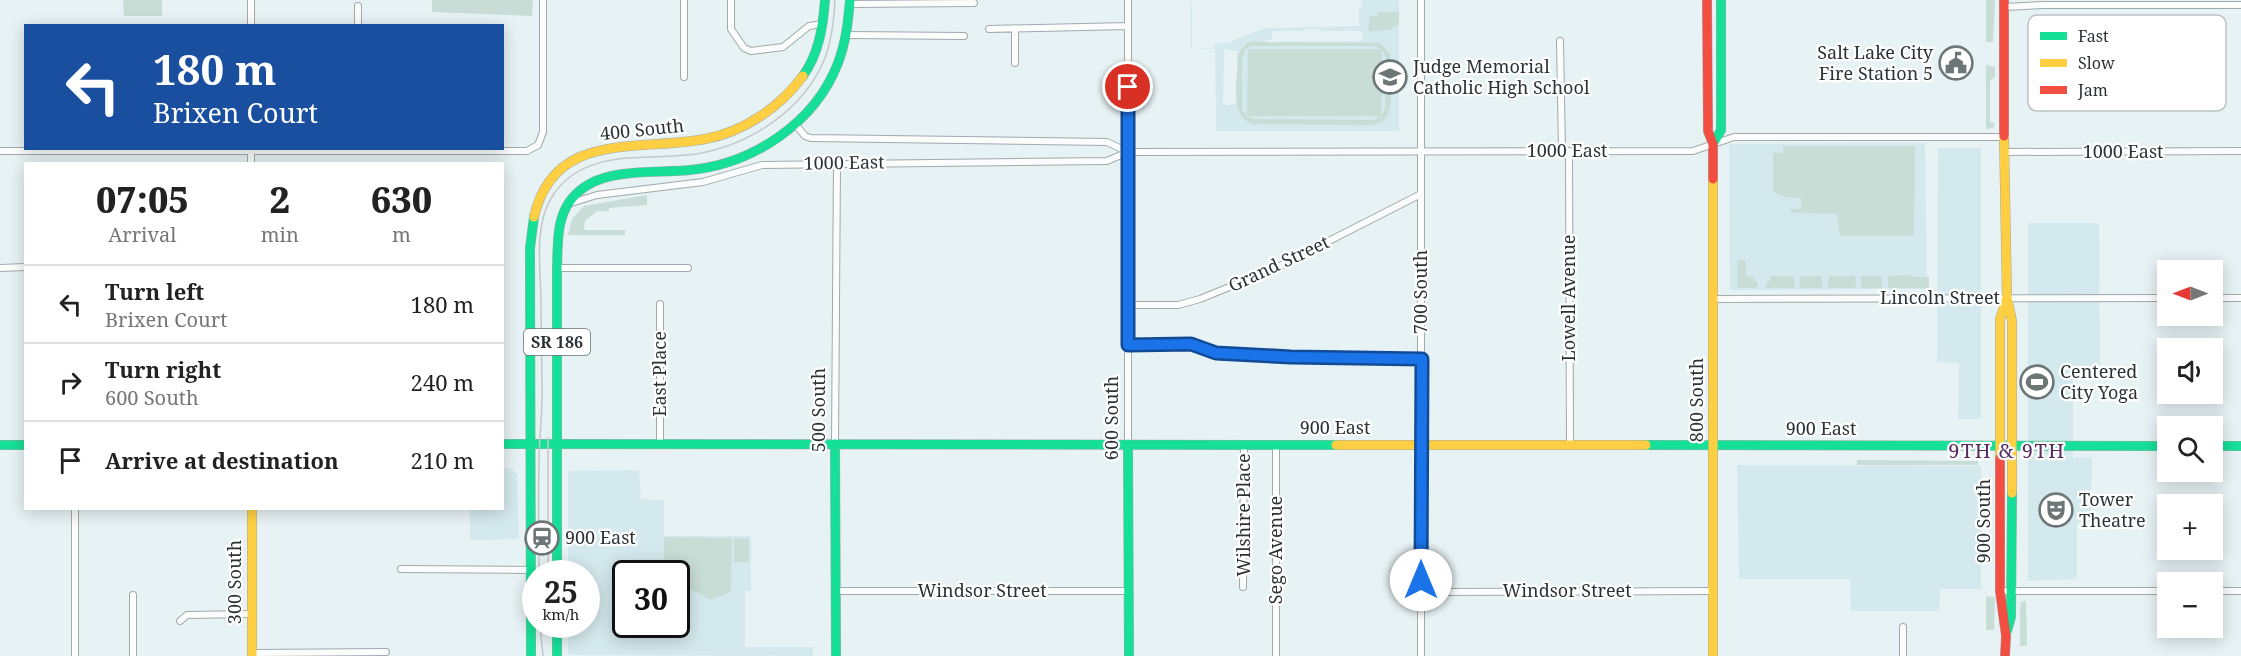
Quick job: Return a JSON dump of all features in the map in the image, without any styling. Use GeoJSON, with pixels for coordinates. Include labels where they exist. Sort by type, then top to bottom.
{"type":"FeatureCollection","features":[{"type":"Feature","properties":{"kind":"street"},"geometry":{"type":"LineString","coordinates":[[251,0],[251,24]]}},
{"type":"Feature","properties":{"kind":"street"},"geometry":{"type":"LineString","coordinates":[[0,151],[527,151],[538,145],[543,132],[543,0]]}},
{"type":"Feature","properties":{"kind":"street"},"geometry":{"type":"LineString","coordinates":[[684,0],[684,77]]}},
{"type":"Feature","properties":{"kind":"street"},"geometry":{"type":"LineString","coordinates":[[730,0],[731,29],[744,48],[751,51],[783,47],[809,26],[823,24]]}},
{"type":"Feature","properties":{"kind":"street","name":"SR 186"},"geometry":{"type":"LineString","coordinates":[[823,24],[825,0]]}},
{"type":"Feature","properties":{"kind":"street","name":"600 South"},"geometry":{"type":"LineString","coordinates":[[1128,0],[1129,656]]}},
{"type":"Feature","properties":{"kind":"street","name":"700 South"},"geometry":{"type":"LineString","coordinates":[[1421,0],[1421,656]]}},
{"type":"Feature","properties":{"kind":"street","name":"800 South"},"geometry":{"type":"LineString","coordinates":[[1707,0],[1708,131],[1713,144],[1713,656]]}},
{"type":"Feature","properties":{"kind":"street","name":"800 South"},"geometry":{"type":"LineString","coordinates":[[1713,144],[1720,130],[1721,0]]}},
{"type":"Feature","properties":{"kind":"street"},"geometry":{"type":"LineString","coordinates":[[565,208],[573,196],[584,187],[599,180],[632,174],[692,170],[739,159],[779,137],[810,110],[833,77],[847,35],[850,2],[974,3]]}},
{"type":"Feature","properties":{"kind":"street"},"geometry":{"type":"LineString","coordinates":[[2004,3],[2241,5]]}},
{"type":"Feature","properties":{"kind":"street","name":"900 South"},"geometry":{"type":"LineString","coordinates":[[2004,3],[2007,298],[2012,321],[2012,591],[2005,656]]}},
{"type":"Feature","properties":{"kind":"street"},"geometry":{"type":"LineString","coordinates":[[358,6],[358,24]]}},
{"type":"Feature","properties":{"kind":"street","name":"400 South"},"geometry":{"type":"LineString","coordinates":[[531,560],[530,240],[533,216],[542,193],[550,181],[567,165],[599,149],[689,142],[722,135],[770,109],[798,82],[815,54],[823,24]]}},
{"type":"Feature","properties":{"kind":"street"},"geometry":{"type":"LineString","coordinates":[[989,29],[1128,26]]}},
{"type":"Feature","properties":{"kind":"street"},"geometry":{"type":"LineString","coordinates":[[1015,29],[1015,63]]}},
{"type":"Feature","properties":{"kind":"street"},"geometry":{"type":"LineString","coordinates":[[847,35],[964,36]]}},
{"type":"Feature","properties":{"kind":"street","name":"Lowell Avenue"},"geometry":{"type":"LineString","coordinates":[[1560,41],[1565,151],[1570,445]]}},
{"type":"Feature","properties":{"kind":"street","name":"1000 East"},"geometry":{"type":"LineString","coordinates":[[795,124],[805,136],[811,138],[1107,142],[1128,152]]}},
{"type":"Feature","properties":{"kind":"street","name":"1000 East"},"geometry":{"type":"LineString","coordinates":[[565,208],[581,198],[703,182],[762,165],[1103,161],[1128,152],[1693,151],[1737,136],[2004,137]]}},
{"type":"Feature","properties":{"kind":"street","name":"1000 East"},"geometry":{"type":"LineString","coordinates":[[2004,152],[2241,151]]}},
{"type":"Feature","properties":{"kind":"street","name":"500 South"},"geometry":{"type":"LineString","coordinates":[[836,656],[837,163]]}},
{"type":"Feature","properties":{"kind":"street","name":"Grand Street"},"geometry":{"type":"LineString","coordinates":[[1128,305],[1178,305],[1200,299],[1276,268],[1421,194]]}},
{"type":"Feature","properties":{"kind":"street","name":"SR 186"},"geometry":{"type":"LineString","coordinates":[[557,560],[557,268],[560,223],[565,208]]}},
{"type":"Feature","properties":{"kind":"street"},"geometry":{"type":"LineString","coordinates":[[0,268],[24,267]]}},
{"type":"Feature","properties":{"kind":"street"},"geometry":{"type":"LineString","coordinates":[[557,268],[688,268]]}},
{"type":"Feature","properties":{"kind":"street","name":"900 South"},"geometry":{"type":"LineString","coordinates":[[2006,636],[2000,591],[2000,319],[2007,298]]}},
{"type":"Feature","properties":{"kind":"street","name":"Lincoln Street"},"geometry":{"type":"LineString","coordinates":[[1713,299],[2157,298]]}},
{"type":"Feature","properties":{"kind":"street"},"geometry":{"type":"LineString","coordinates":[[2223,298],[2241,298]]}},
{"type":"Feature","properties":{"kind":"street","name":"East Place"},"geometry":{"type":"LineString","coordinates":[[660,304],[660,444]]}},
{"type":"Feature","properties":{"kind":"street"},"geometry":{"type":"LineString","coordinates":[[1128,345],[1191,344],[1216,353],[1291,357],[1422,359]]}},
{"type":"Feature","properties":{"kind":"street","name":"900 East"},"geometry":{"type":"LineString","coordinates":[[504,444],[2157,446]]}},
{"type":"Feature","properties":{"kind":"street","name":"Wilshire Place"},"geometry":{"type":"LineString","coordinates":[[1244,444],[1244,587]]}},
{"type":"Feature","properties":{"kind":"street","name":"Sego Avenue"},"geometry":{"type":"LineString","coordinates":[[1276,444],[1276,656]]}},
{"type":"Feature","properties":{"kind":"street"},"geometry":{"type":"LineString","coordinates":[[0,445],[24,445]]}},
{"type":"Feature","properties":{"kind":"street"},"geometry":{"type":"LineString","coordinates":[[2223,446],[2241,446]]}},
{"type":"Feature","properties":{"kind":"street"},"geometry":{"type":"LineString","coordinates":[[75,510],[75,656]]}},
{"type":"Feature","properties":{"kind":"street","name":"300 South"},"geometry":{"type":"LineString","coordinates":[[252,510],[252,654]]}},
{"type":"Feature","properties":{"kind":"street"},"geometry":{"type":"LineString","coordinates":[[400,569],[522,570]]}},
{"type":"Feature","properties":{"kind":"street","name":"Windsor Street"},"geometry":{"type":"LineString","coordinates":[[835,591],[1129,591]]}},
{"type":"Feature","properties":{"kind":"street","name":"Windsor Street"},"geometry":{"type":"LineString","coordinates":[[1421,592],[1713,591]]}},
{"type":"Feature","properties":{"kind":"street"},"geometry":{"type":"LineString","coordinates":[[2000,591],[2157,591]]}},
{"type":"Feature","properties":{"kind":"street"},"geometry":{"type":"LineString","coordinates":[[2223,591],[2241,591]]}},
{"type":"Feature","properties":{"kind":"street"},"geometry":{"type":"LineString","coordinates":[[133,594],[133,656]]}},
{"type":"Feature","properties":{"kind":"street"},"geometry":{"type":"LineString","coordinates":[[180,621],[187,615],[252,614]]}},
{"type":"Feature","properties":{"kind":"street"},"geometry":{"type":"LineString","coordinates":[[1903,627],[1903,656]]}},
{"type":"Feature","properties":{"kind":"street","name":"400 South"},"geometry":{"type":"LineString","coordinates":[[531,638],[531,656]]}},
{"type":"Feature","properties":{"kind":"street"},"geometry":{"type":"LineString","coordinates":[[557,638],[557,656]]}},
{"type":"Feature","properties":{"kind":"street"},"geometry":{"type":"LineString","coordinates":[[252,654],[386,652]]}},
{"type":"Feature","properties":{"kind":"shaded area"},"geometry":{"type":"Polygon","coordinates":[[[1190,0],[1192,9],[1191,49],[1190,0]]]}},
{"type":"Feature","properties":{"kind":"shaded area"},"geometry":{"type":"Polygon","coordinates":[[[1362,0],[1399,0],[1399,131],[1216,131],[1215,47],[1212,49],[1192,49],[1212,48],[1215,44],[1229,42],[1265,28],[1359,26],[1359,7],[1362,7],[1362,0]],[[1305,29],[1304,31],[1272,31],[1272,40],[1266,40],[1266,42],[1363,41],[1361,31],[1305,29]],[[1224,49],[1223,105],[1230,105],[1237,103],[1237,51],[1224,49]]]}},
{"type":"Feature","properties":{"kind":"shaded area"},"geometry":{"type":"Polygon","coordinates":[[[1925,143],[1927,289],[1730,290],[1729,144],[1925,143]]]}},
{"type":"Feature","properties":{"kind":"shaded area"},"geometry":{"type":"Polygon","coordinates":[[[1938,148],[1981,148],[1981,419],[1958,419],[1959,363],[1937,362],[1938,148]]]}},
{"type":"Feature","properties":{"kind":"shaded area"},"geometry":{"type":"Polygon","coordinates":[[[2028,223],[2099,223],[2100,368],[2073,369],[2073,458],[2092,457],[2091,521],[2077,523],[2077,579],[2028,581],[2028,223]]]}},
{"type":"Feature","properties":{"kind":"shaded area"},"geometry":{"type":"Polygon","coordinates":[[[1737,465],[1981,466],[1981,589],[1940,589],[1939,611],[1851,611],[1850,579],[1739,579],[1737,465]]]}},
{"type":"Feature","properties":{"kind":"shaded area"},"geometry":{"type":"Polygon","coordinates":[[[504,468],[510,468],[517,474],[519,539],[470,540],[470,510],[504,510],[504,468]]]}},
{"type":"Feature","properties":{"kind":"shaded area"},"geometry":{"type":"Polygon","coordinates":[[[639,470],[641,499],[664,500],[664,536],[751,536],[751,591],[745,591],[745,647],[813,647],[813,656],[568,655],[568,638],[600,638],[600,560],[568,560],[568,471],[639,470]]]}},
{"type":"Feature","properties":{"kind":"green space"},"geometry":{"type":"Polygon","coordinates":[[[123,0],[162,0],[162,16],[124,16],[123,0]]]}},
{"type":"Feature","properties":{"kind":"green space"},"geometry":{"type":"Polygon","coordinates":[[[432,0],[533,0],[532,16],[432,12],[432,0]]]}},
{"type":"Feature","properties":{"kind":"green space"},"geometry":{"type":"Polygon","coordinates":[[[1986,0],[1995,0],[1993,42],[1986,42],[1986,0]]]}},
{"type":"Feature","properties":{"kind":"green space"},"geometry":{"type":"Polygon","coordinates":[[[1378,12],[1399,12],[1399,24],[1390,30],[1368,31],[1370,16],[1378,16],[1378,12]]]}},
{"type":"Feature","properties":{"kind":"green space"},"geometry":{"type":"Polygon","coordinates":[[[1248,42],[1380,43],[1390,54],[1391,94],[1388,114],[1384,120],[1373,125],[1253,124],[1245,120],[1237,105],[1238,57],[1248,42]],[[1251,46],[1245,50],[1242,58],[1242,109],[1247,116],[1248,49],[1381,49],[1375,46],[1251,46]],[[1382,50],[1381,116],[1385,108],[1386,57],[1382,50]],[[1247,116],[1254,119],[1374,120],[1381,116],[1247,116]]]}},
{"type":"Feature","properties":{"kind":"green space"},"geometry":{"type":"Polygon","coordinates":[[[1986,65],[1995,67],[1995,76],[1990,81],[1990,122],[1995,123],[1993,128],[1986,129],[1986,65]]]}},
{"type":"Feature","properties":{"kind":"green space"},"geometry":{"type":"Polygon","coordinates":[[[1783,146],[1915,146],[1914,236],[1840,236],[1837,214],[1790,211],[1790,209],[1801,209],[1801,198],[1789,198],[1773,192],[1773,153],[1783,153],[1783,146]]]}},
{"type":"Feature","properties":{"kind":"green space"},"geometry":{"type":"Polygon","coordinates":[[[647,195],[647,205],[597,211],[585,221],[584,230],[625,230],[625,235],[568,235],[572,219],[584,206],[647,195]]]}},
{"type":"Feature","properties":{"kind":"green space"},"geometry":{"type":"Polygon","coordinates":[[[1737,260],[1743,260],[1746,263],[1746,276],[1752,277],[1757,282],[1758,288],[1737,288],[1737,260]]]}},
{"type":"Feature","properties":{"kind":"green space"},"geometry":{"type":"Polygon","coordinates":[[[1911,275],[1911,277],[1929,277],[1929,288],[1888,288],[1888,276],[1911,275]]]}},
{"type":"Feature","properties":{"kind":"green space"},"geometry":{"type":"Polygon","coordinates":[[[1771,276],[1794,276],[1795,288],[1766,288],[1766,283],[1770,281],[1771,276]]]}},
{"type":"Feature","properties":{"kind":"green space"},"geometry":{"type":"Polygon","coordinates":[[[1800,276],[1821,276],[1823,288],[1799,288],[1800,276]]]}},
{"type":"Feature","properties":{"kind":"green space"},"geometry":{"type":"Polygon","coordinates":[[[1829,276],[1855,276],[1856,288],[1828,288],[1829,276]]]}},
{"type":"Feature","properties":{"kind":"green space"},"geometry":{"type":"Polygon","coordinates":[[[1861,276],[1872,278],[1882,276],[1882,288],[1861,288],[1861,276]]]}},
{"type":"Feature","properties":{"kind":"green space"},"geometry":{"type":"Polygon","coordinates":[[[1857,460],[1978,461],[1978,465],[1857,465],[1857,460]]]}},
{"type":"Feature","properties":{"kind":"green space"},"geometry":{"type":"Polygon","coordinates":[[[664,537],[732,538],[731,592],[711,600],[690,589],[690,560],[664,560],[664,537]]]}},
{"type":"Feature","properties":{"kind":"green space"},"geometry":{"type":"Polygon","coordinates":[[[734,538],[749,539],[749,562],[734,562],[734,538]]]}},
{"type":"Feature","properties":{"kind":"green space"},"geometry":{"type":"Polygon","coordinates":[[[1986,596],[1995,597],[1994,630],[1986,630],[1986,596]]]}},
{"type":"Feature","properties":{"kind":"green space"},"geometry":{"type":"Polygon","coordinates":[[[2026,601],[2027,646],[2020,646],[2020,608],[2021,602],[2026,601]]]}},
{"type":"Feature","properties":{"kind":"tram line"},"geometry":{"type":"LineString","coordinates":[[539,560],[539,456],[542,396],[539,258],[541,231],[547,206],[566,180],[582,169],[618,159],[696,154],[736,143],[773,122],[804,94],[816,77],[829,44],[835,0]]}},
{"type":"Feature","properties":{"kind":"tram line"},"geometry":{"type":"LineString","coordinates":[[548,438],[548,560]]}},
{"type":"Feature","properties":{"kind":"tram line"},"geometry":{"type":"LineString","coordinates":[[541,638],[543,656]]}},
{"type":"Feature","properties":{"kind":"traffic: fast"},"geometry":{"type":"LineString","coordinates":[[803,76],[813,58],[819,40],[825,0]]}},
{"type":"Feature","properties":{"kind":"traffic: fast"},"geometry":{"type":"LineString","coordinates":[[557,560],[557,268],[559,233],[565,208],[581,189],[609,176],[714,166],[736,159],[779,137],[798,122],[828,85],[843,47],[850,0]]}},
{"type":"Feature","properties":{"kind":"traffic: fast"},"geometry":{"type":"LineString","coordinates":[[1713,144],[1721,130],[1721,0]]}},
{"type":"Feature","properties":{"kind":"traffic: fast"},"geometry":{"type":"LineString","coordinates":[[531,656],[530,248],[534,217]]}},
{"type":"Feature","properties":{"kind":"traffic: fast"},"geometry":{"type":"LineString","coordinates":[[504,444],[1336,445]]}},
{"type":"Feature","properties":{"kind":"traffic: fast"},"geometry":{"type":"LineString","coordinates":[[835,444],[836,656]]}},
{"type":"Feature","properties":{"kind":"traffic: fast"},"geometry":{"type":"LineString","coordinates":[[1128,444],[1129,656]]}},
{"type":"Feature","properties":{"kind":"traffic: fast"},"geometry":{"type":"LineString","coordinates":[[0,445],[24,445]]}},
{"type":"Feature","properties":{"kind":"traffic: fast"},"geometry":{"type":"LineString","coordinates":[[1646,445],[2157,446]]}},
{"type":"Feature","properties":{"kind":"traffic: fast"},"geometry":{"type":"LineString","coordinates":[[2223,446],[2241,446]]}},
{"type":"Feature","properties":{"kind":"traffic: fast"},"geometry":{"type":"LineString","coordinates":[[2007,631],[2011,617],[2012,493]]}},
{"type":"Feature","properties":{"kind":"traffic: fast"},"geometry":{"type":"LineString","coordinates":[[557,638],[557,656]]}},
{"type":"Feature","properties":{"kind":"traffic: slow"},"geometry":{"type":"LineString","coordinates":[[534,217],[544,189],[560,170],[580,157],[603,150],[705,139],[734,131],[772,108],[803,76]]}},
{"type":"Feature","properties":{"kind":"traffic: slow"},"geometry":{"type":"LineString","coordinates":[[2000,458],[2000,319],[2007,298],[2004,136]]}},
{"type":"Feature","properties":{"kind":"traffic: slow"},"geometry":{"type":"LineString","coordinates":[[1713,179],[1713,656]]}},
{"type":"Feature","properties":{"kind":"traffic: slow"},"geometry":{"type":"LineString","coordinates":[[2007,298],[2012,321],[2012,493]]}},
{"type":"Feature","properties":{"kind":"traffic: slow"},"geometry":{"type":"LineString","coordinates":[[1336,445],[1646,445]]}},
{"type":"Feature","properties":{"kind":"traffic: slow"},"geometry":{"type":"LineString","coordinates":[[252,510],[252,656]]}},
{"type":"Feature","properties":{"kind":"traffic: jam"},"geometry":{"type":"LineString","coordinates":[[1707,0],[1708,131],[1713,144],[1713,179]]}},
{"type":"Feature","properties":{"kind":"traffic: jam"},"geometry":{"type":"LineString","coordinates":[[2004,0],[2004,136]]}},
{"type":"Feature","properties":{"kind":"traffic: jam"},"geometry":{"type":"LineString","coordinates":[[2000,458],[2000,591],[2006,636],[2005,656]]}},
{"type":"Feature","properties":{"kind":"place","name":"Salt Lake City Fire Station 5"},"geometry":{"type":"Point","coordinates":[1956,63]}},
{"type":"Feature","properties":{"kind":"place","name":"Judge Memorial Catholic High School"},"geometry":{"type":"Point","coordinates":[1390,77]}},
{"type":"Feature","properties":{"kind":"place","name":"Centered City Yoga"},"geometry":{"type":"Point","coordinates":[2037,382]}},
{"type":"Feature","properties":{"kind":"place","name":"Tower Theatre"},"geometry":{"type":"Point","coordinates":[2056,510]}},
{"type":"Feature","properties":{"kind":"place","name":"900 East"},"geometry":{"type":"Point","coordinates":[542,538]}},
{"type":"Feature","properties":{"kind":"district","name":"9TH & 9TH"},"geometry":{"type":"Point","coordinates":[2007,451]}},
{"type":"Feature","properties":{"kind":"route"},"geometry":{"type":"LineString","coordinates":[[1128,87],[1128,345],[1191,344],[1216,353],[1291,357],[1422,359],[1421,580]]}}]}
